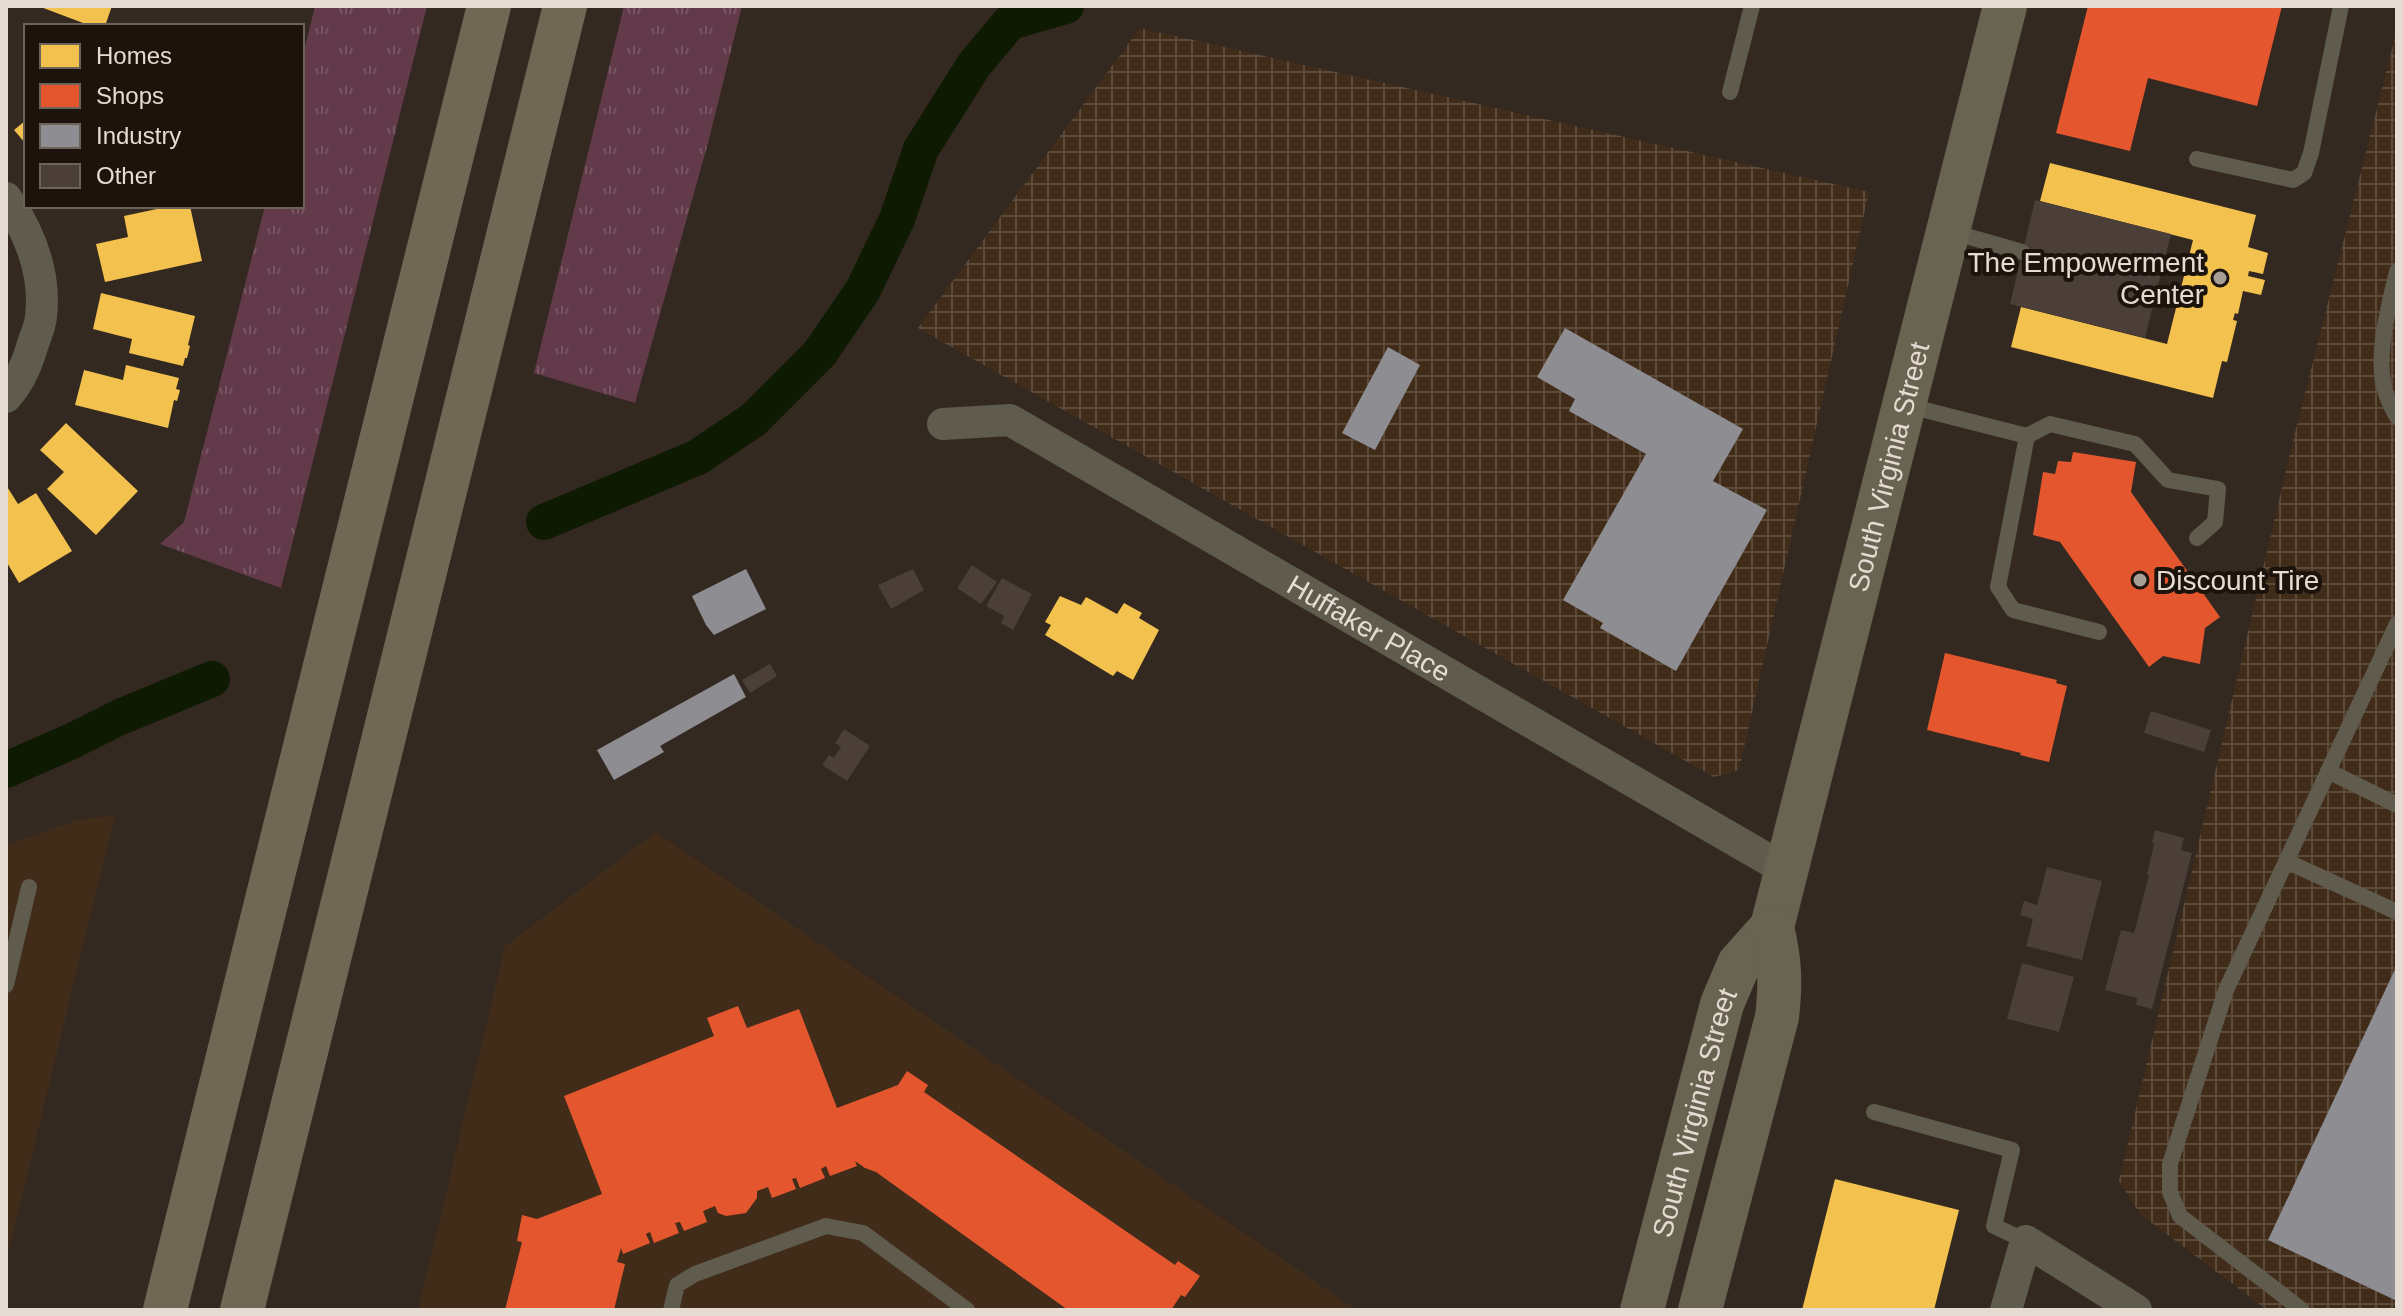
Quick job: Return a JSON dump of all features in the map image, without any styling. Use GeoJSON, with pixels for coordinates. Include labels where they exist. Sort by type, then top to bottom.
{"type":"FeatureCollection","features":[{"type":"Feature","properties":{"kind":"highway"},"geometry":{"type":"LineString","coordinates":[[165,1310],[489,6]]}},
{"type":"Feature","properties":{"kind":"highway"},"geometry":{"type":"LineString","coordinates":[[242,1310],[565,6]]}},
{"type":"Feature","properties":{"kind":"main road","name":"South Virginia Street"},"geometry":{"type":"LineString","coordinates":[[1642,1310],[1722,1004],[1739,964],[1772,927],[2005,6]]}},
{"type":"Feature","properties":{"kind":"main road","name":"South Virginia Street"},"geometry":{"type":"LineString","coordinates":[[1700,1310],[1777,1017],[1781,984],[1779,954],[1772,927]]}},
{"type":"Feature","properties":{"kind":"street"},"geometry":{"type":"LineString","coordinates":[[6,198],[33,249],[42,281],[41,318],[28,360],[6,397]]}},
{"type":"Feature","properties":{"kind":"street","name":"Huffaker Place"},"geometry":{"type":"LineString","coordinates":[[943,424],[1010,420],[1786,870]]}},
{"type":"Feature","properties":{"kind":"street"},"geometry":{"type":"LineString","coordinates":[[2006,1310],[2026,1241],[2125,1306]]}},
{"type":"Feature","properties":{"kind":"lane"},"geometry":{"type":"LineString","coordinates":[[1730,92],[1752,6]]}},
{"type":"Feature","properties":{"kind":"lane"},"geometry":{"type":"LineString","coordinates":[[2197,159],[2293,180],[2304,173],[2311,153],[2341,6]]}},
{"type":"Feature","properties":{"kind":"lane"},"geometry":{"type":"LineString","coordinates":[[1948,230],[2022,252]]}},
{"type":"Feature","properties":{"kind":"lane"},"geometry":{"type":"LineString","coordinates":[[2397,271],[2384,327],[2382,363],[2385,393],[2397,417]]}},
{"type":"Feature","properties":{"kind":"lane"},"geometry":{"type":"LineString","coordinates":[[1903,405],[2027,436],[2050,424],[2135,444],[2168,480],[2218,489],[2215,522],[2197,538]]}},
{"type":"Feature","properties":{"kind":"lane"},"geometry":{"type":"LineString","coordinates":[[2027,436],[1998,587],[2013,610],[2099,632]]}},
{"type":"Feature","properties":{"kind":"lane"},"geometry":{"type":"LineString","coordinates":[[2302,1310],[2180,1216],[2170,1192],[2170,1164],[2226,990],[2397,624]]}},
{"type":"Feature","properties":{"kind":"lane"},"geometry":{"type":"LineString","coordinates":[[2328,771],[2397,805]]}},
{"type":"Feature","properties":{"kind":"lane"},"geometry":{"type":"LineString","coordinates":[[2286,861],[2397,912]]}},
{"type":"Feature","properties":{"kind":"lane"},"geometry":{"type":"LineString","coordinates":[[6,985],[29,887]]}},
{"type":"Feature","properties":{"kind":"lane"},"geometry":{"type":"LineString","coordinates":[[1874,1112],[2012,1150],[1994,1226],[2026,1241]]}},
{"type":"Feature","properties":{"kind":"lane"},"geometry":{"type":"LineString","coordinates":[[671,1310],[677,1285],[695,1274],[826,1226],[863,1233],[967,1310]]}},
{"type":"Feature","properties":{"kind":"shaded area"},"geometry":{"type":"Polygon","coordinates":[[[1140,28],[1869,192],[1739,770],[1714,777],[918,328],[1140,28]]]}},
{"type":"Feature","properties":{"kind":"shaded area"},"geometry":{"type":"Polygon","coordinates":[[[2397,29],[2397,1310],[2267,1310],[2140,1214],[2119,1181],[2292,445],[2397,29]]]}},
{"type":"Feature","properties":{"kind":"shaded area"},"geometry":{"type":"Polygon","coordinates":[[[115,815],[6,1261],[6,845],[77,820],[115,815]]]}},
{"type":"Feature","properties":{"kind":"shaded area"},"geometry":{"type":"Polygon","coordinates":[[[656,832],[1357,1310],[418,1310],[505,946],[656,832]]]}},
{"type":"Feature","properties":{"kind":"green space"},"geometry":{"type":"Polygon","coordinates":[[[315,6],[427,6],[281,588],[160,544],[184,522],[264,208],[304,208],[304,51],[315,6]]]}},
{"type":"Feature","properties":{"kind":"green space"},"geometry":{"type":"Polygon","coordinates":[[[624,6],[742,6],[708,143],[635,403],[534,373],[624,6]]]}},
{"type":"Feature","properties":{"kind":"building: Homes"},"geometry":{"type":"Polygon","coordinates":[[[38,6],[112,6],[106,24],[86,24],[38,6]]]}},
{"type":"Feature","properties":{"kind":"building: Homes"},"geometry":{"type":"Polygon","coordinates":[[[24,122],[24,142],[14,130],[24,122]]]}},
{"type":"Feature","properties":{"kind":"building: Homes","name":"The Empowerment Center"},"geometry":{"type":"Polygon","coordinates":[[[2050,163],[2256,215],[2248,247],[2268,253],[2263,274],[2249,271],[2248,276],[2265,280],[2261,295],[2243,291],[2238,314],[2235,313],[2233,320],[2237,321],[2227,362],[2222,361],[2213,398],[2011,347],[2021,307],[2167,344],[2193,240],[2040,201],[2050,163]]]}},
{"type":"Feature","properties":{"kind":"building: Homes"},"geometry":{"type":"Polygon","coordinates":[[[162,208],[190,208],[202,261],[105,282],[96,244],[128,237],[124,216],[162,208]]]}},
{"type":"Feature","properties":{"kind":"building: Homes"},"geometry":{"type":"Polygon","coordinates":[[[101,293],[195,316],[183,366],[129,353],[132,339],[93,329],[101,293]]]}},
{"type":"Feature","properties":{"kind":"building: Homes"},"geometry":{"type":"Polygon","coordinates":[[[126,365],[179,378],[176,389],[180,390],[177,401],[174,400],[168,428],[75,405],[84,370],[123,380],[126,365]]]}},
{"type":"Feature","properties":{"kind":"building: Homes"},"geometry":{"type":"Polygon","coordinates":[[[66,423],[138,491],[96,535],[47,489],[64,472],[40,450],[66,423]]]}},
{"type":"Feature","properties":{"kind":"building: Homes"},"geometry":{"type":"Polygon","coordinates":[[[6,485],[18,504],[36,493],[72,551],[19,583],[6,561],[6,485]]]}},
{"type":"Feature","properties":{"kind":"building: Homes"},"geometry":{"type":"Polygon","coordinates":[[[1060,596],[1081,605],[1086,597],[1117,614],[1124,603],[1142,613],[1139,618],[1159,630],[1133,680],[1117,671],[1113,676],[1045,635],[1051,625],[1045,622],[1060,596]]]}},
{"type":"Feature","properties":{"kind":"building: Homes"},"geometry":{"type":"Polygon","coordinates":[[[1835,1179],[1959,1210],[1934,1310],[1802,1310],[1835,1179]]]}},
{"type":"Feature","properties":{"kind":"building: Shops"},"geometry":{"type":"Polygon","coordinates":[[[2088,6],[2282,6],[2257,106],[2148,78],[2130,151],[2056,133],[2088,6]]]}},
{"type":"Feature","properties":{"kind":"building: Shops","name":"Discount Tire"},"geometry":{"type":"Polygon","coordinates":[[[2073,452],[2136,462],[2131,492],[2220,617],[2205,628],[2200,664],[2163,656],[2149,667],[2060,542],[2033,535],[2043,472],[2055,474],[2058,461],[2071,462],[2073,452]]]}},
{"type":"Feature","properties":{"kind":"building: Shops"},"geometry":{"type":"Polygon","coordinates":[[[1945,653],[2057,680],[2056,683],[2067,686],[2049,762],[1927,730],[1945,653]]]}},
{"type":"Feature","properties":{"kind":"building: Shops"},"geometry":{"type":"Polygon","coordinates":[[[738,1006],[747,1028],[799,1009],[837,1108],[898,1085],[907,1071],[928,1085],[924,1092],[1175,1265],[1178,1261],[1200,1276],[1171,1310],[1068,1310],[876,1172],[855,1161],[857,1166],[830,1176],[826,1166],[821,1169],[825,1178],[800,1188],[796,1178],[792,1179],[796,1189],[772,1198],[768,1187],[757,1191],[757,1198],[746,1213],[726,1216],[718,1213],[715,1206],[703,1211],[707,1222],[684,1231],[680,1222],[675,1223],[679,1233],[654,1243],[650,1232],[646,1234],[650,1243],[623,1254],[621,1248],[617,1262],[625,1264],[614,1310],[505,1310],[522,1242],[517,1241],[522,1215],[537,1219],[602,1194],[564,1096],[714,1036],[707,1018],[738,1006]]]}},
{"type":"Feature","properties":{"kind":"building: Industry"},"geometry":{"type":"Polygon","coordinates":[[[1565,328],[1743,429],[1713,481],[1767,510],[1676,671],[1600,628],[1603,623],[1563,600],[1646,454],[1569,411],[1575,399],[1537,377],[1565,328]]]}},
{"type":"Feature","properties":{"kind":"building: Industry"},"geometry":{"type":"Polygon","coordinates":[[[1388,347],[1420,365],[1375,450],[1342,433],[1388,347]]]}},
{"type":"Feature","properties":{"kind":"building: Industry"},"geometry":{"type":"Polygon","coordinates":[[[746,569],[766,609],[714,635],[692,596],[746,569]]]}},
{"type":"Feature","properties":{"kind":"building: Industry"},"geometry":{"type":"Polygon","coordinates":[[[734,674],[746,697],[660,746],[664,752],[614,780],[597,750],[734,674]]]}},
{"type":"Feature","properties":{"kind":"building: Industry"},"geometry":{"type":"Polygon","coordinates":[[[2397,965],[2397,1301],[2268,1240],[2397,965]]]}},
{"type":"Feature","properties":{"kind":"building: Other"},"geometry":{"type":"Polygon","coordinates":[[[2035,200],[2171,234],[2145,338],[2010,304],[2035,200]]]}},
{"type":"Feature","properties":{"kind":"building: Other"},"geometry":{"type":"Polygon","coordinates":[[[972,565],[997,582],[981,604],[957,588],[972,565]]]}},
{"type":"Feature","properties":{"kind":"building: Other"},"geometry":{"type":"Polygon","coordinates":[[[913,569],[924,590],[891,609],[878,585],[913,569]]]}},
{"type":"Feature","properties":{"kind":"building: Other"},"geometry":{"type":"Polygon","coordinates":[[[1002,578],[1032,594],[1013,630],[1001,623],[1004,616],[986,606],[1002,578]]]}},
{"type":"Feature","properties":{"kind":"building: Other"},"geometry":{"type":"Polygon","coordinates":[[[770,664],[777,676],[750,693],[742,680],[770,664]]]}},
{"type":"Feature","properties":{"kind":"building: Other"},"geometry":{"type":"Polygon","coordinates":[[[2151,711],[2211,730],[2204,752],[2144,733],[2151,711]]]}},
{"type":"Feature","properties":{"kind":"building: Other"},"geometry":{"type":"Polygon","coordinates":[[[844,729],[870,746],[847,781],[822,765],[829,755],[834,758],[841,747],[835,743],[844,729]]]}},
{"type":"Feature","properties":{"kind":"building: Other"},"geometry":{"type":"Polygon","coordinates":[[[2155,830],[2184,838],[2181,850],[2192,853],[2152,1009],[2136,1005],[2137,998],[2105,990],[2121,930],[2134,933],[2149,875],[2155,830]]]}},
{"type":"Feature","properties":{"kind":"building: Other"},"geometry":{"type":"Polygon","coordinates":[[[2047,867],[2102,881],[2082,960],[2026,946],[2033,919],[2020,915],[2024,901],[2037,905],[2047,867]]]}},
{"type":"Feature","properties":{"kind":"building: Other"},"geometry":{"type":"Polygon","coordinates":[[[2022,963],[2074,977],[2059,1032],[2007,1019],[2022,963]]]}},
{"type":"Feature","properties":{"kind":"waterway"},"geometry":{"type":"LineString","coordinates":[[544,522],[698,457],[753,420],[820,353],[863,290],[897,219],[921,149],[974,65],[1010,22],[1066,6]]}},
{"type":"Feature","properties":{"kind":"waterway"},"geometry":{"type":"LineString","coordinates":[[6,770],[120,717],[212,679]]}},
{"type":"Feature","properties":{"kind":"place","name":"The Empowerment Center"},"geometry":{"type":"Point","coordinates":[2220,278]}},
{"type":"Feature","properties":{"kind":"place","name":"Discount Tire"},"geometry":{"type":"Point","coordinates":[2140,580]}}]}
